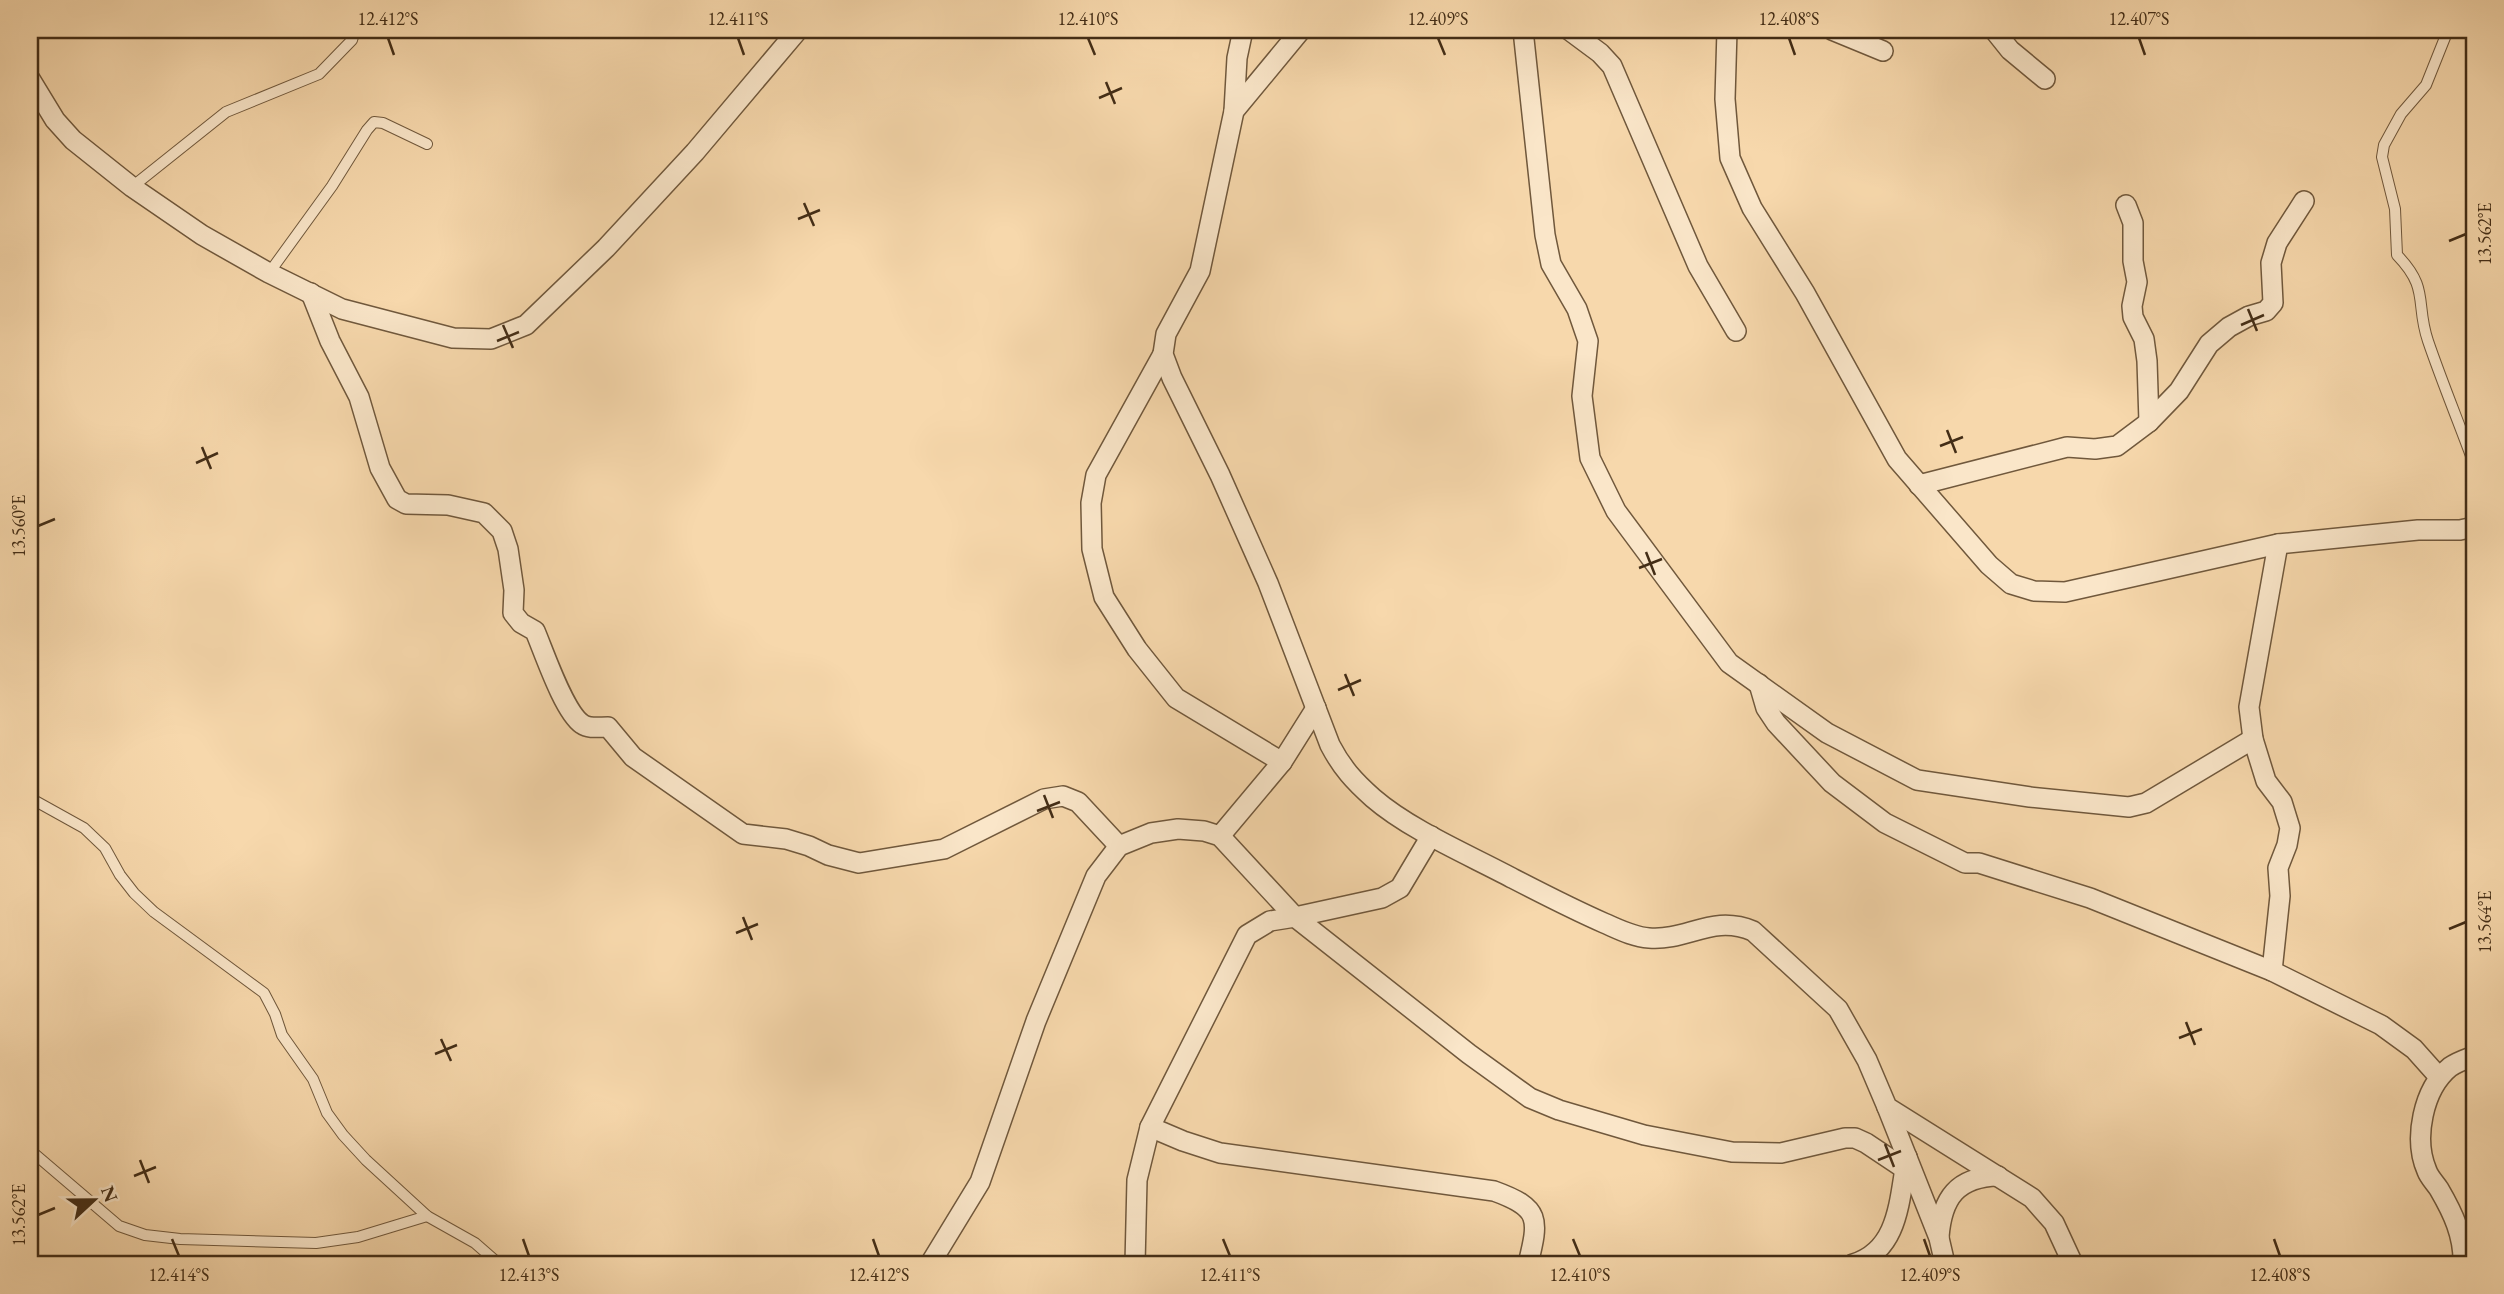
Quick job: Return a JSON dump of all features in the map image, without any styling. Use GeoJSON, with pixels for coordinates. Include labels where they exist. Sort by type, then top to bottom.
{"type":"FeatureCollection","features":[{"type":"Feature","properties":{"kind":"street"},"geometry":{"type":"LineString","coordinates":[[30,79],[55,120],[73,140],[132,187],[202,235],[269,273],[342,309],[453,338],[491,339],[526,325],[606,248],[695,152],[798,30]]}},
{"type":"Feature","properties":{"kind":"street"},"geometry":{"type":"LineString","coordinates":[[1243,30],[1237,58],[1234,111],[1200,271],[1166,334],[1163,354],[1096,475],[1091,503],[1091,549],[1104,597],[1137,649],[1176,698],[1282,762]]}},
{"type":"Feature","properties":{"kind":"street"},"geometry":{"type":"LineString","coordinates":[[1234,111],[1301,30]]}},
{"type":"Feature","properties":{"kind":"street"},"geometry":{"type":"LineString","coordinates":[[1523,30],[1545,235],[1551,264],[1577,309],[1588,341],[1582,396],[1590,458],[1616,511],[1729,663],[1826,733],[1917,780],[2030,797],[2129,807],[2146,803],[2253,740]]}},
{"type":"Feature","properties":{"kind":"street"},"geometry":{"type":"LineString","coordinates":[[1569,30],[1612,66],[1698,267],[1736,331]]}},
{"type":"Feature","properties":{"kind":"street"},"geometry":{"type":"LineString","coordinates":[[1727,30],[1725,99],[1730,158],[1752,208],[1805,293],[1897,459],[1989,565],[2011,584],[2034,591],[2065,593],[2278,544],[2474,527]]}},
{"type":"Feature","properties":{"kind":"street"},"geometry":{"type":"LineString","coordinates":[[1832,30],[1883,51]]}},
{"type":"Feature","properties":{"kind":"street"},"geometry":{"type":"LineString","coordinates":[[1994,30],[2010,50],[2045,79]]}},
{"type":"Feature","properties":{"kind":"street"},"geometry":{"type":"LineString","coordinates":[[1919,485],[2067,447],[2095,449],[2117,446],[2149,422],[2179,391],[2208,344],[2229,327],[2249,316],[2266,311],[2273,303],[2271,263],[2277,243],[2304,201]]}},
{"type":"Feature","properties":{"kind":"street"},"geometry":{"type":"LineString","coordinates":[[2126,205],[2133,223],[2133,261],[2137,282],[2132,306],[2133,317],[2144,340],[2147,360],[2149,422]]}},
{"type":"Feature","properties":{"kind":"street"},"geometry":{"type":"LineString","coordinates":[[310,293],[330,341],[359,397],[380,468],[397,499],[406,504],[449,505],[484,513],[502,531],[508,549],[514,590],[513,613],[521,624],[535,631],[568,708],[579,723],[589,727],[608,727],[633,757],[743,834],[786,839],[859,863],[944,849],[1044,799],[1063,796],[1078,802],[1119,846]]}},
{"type":"Feature","properties":{"kind":"street"},"geometry":{"type":"LineString","coordinates":[[1163,354],[1268,583],[1330,745],[1343,769],[1375,800],[1431,836],[1570,908],[1628,933],[1648,938],[1667,937],[1715,925],[1737,924],[1753,931],[1838,1009],[1867,1060],[1887,1107],[1906,1163],[1939,1238],[1945,1264]]}},
{"type":"Feature","properties":{"kind":"street"},"geometry":{"type":"LineString","coordinates":[[2272,971],[2280,896],[2278,868],[2290,828],[2282,802],[2266,781],[2253,740],[2249,708],[2278,544]]}},
{"type":"Feature","properties":{"kind":"street"},"geometry":{"type":"LineString","coordinates":[[1759,684],[1766,708],[1776,723],[1832,783],[1885,823],[1965,863],[1979,863],[2090,898],[2272,971],[2381,1025],[2414,1049],[2439,1077]]}},
{"type":"Feature","properties":{"kind":"street"},"geometry":{"type":"LineString","coordinates":[[1220,836],[1282,762],[1316,708]]}},
{"type":"Feature","properties":{"kind":"street"},"geometry":{"type":"LineString","coordinates":[[930,1264],[981,1182],[1035,1021],[1096,876],[1119,846],[1151,833],[1178,829],[1204,831],[1220,836],[1295,917],[1469,1054],[1530,1098],[1644,1135],[1732,1152],[1781,1153],[1855,1138],[1906,1163]]}},
{"type":"Feature","properties":{"kind":"street"},"geometry":{"type":"LineString","coordinates":[[1135,1264],[1137,1180],[1150,1127],[1247,935],[1270,920],[1382,898],[1400,888],[1431,836]]}},
{"type":"Feature","properties":{"kind":"street"},"geometry":{"type":"LineString","coordinates":[[2463,1264],[2463,1246],[2457,1223],[2427,1171],[2422,1149],[2422,1113],[2439,1077],[2452,1065],[2474,1056]]}},
{"type":"Feature","properties":{"kind":"street"},"geometry":{"type":"LineString","coordinates":[[1887,1107],[2032,1198],[2054,1223],[2073,1264]]}},
{"type":"Feature","properties":{"kind":"street"},"geometry":{"type":"LineString","coordinates":[[1150,1127],[1220,1153],[1494,1191],[1519,1200],[1529,1209],[1535,1233],[1528,1264]]}},
{"type":"Feature","properties":{"kind":"street"},"geometry":{"type":"LineString","coordinates":[[1853,1264],[1865,1261],[1884,1246],[1895,1222],[1906,1163]]}},
{"type":"Feature","properties":{"kind":"street"},"geometry":{"type":"LineString","coordinates":[[1939,1238],[1940,1217],[1948,1200],[1962,1184],[1977,1176],[1998,1175]]}},
{"type":"Feature","properties":{"kind":"lane"},"geometry":{"type":"LineString","coordinates":[[132,187],[226,112],[319,74],[352,40],[355,30]]}},
{"type":"Feature","properties":{"kind":"lane"},"geometry":{"type":"LineString","coordinates":[[2448,30],[2426,85],[2401,114],[2384,145],[2382,157],[2395,209],[2397,255],[2412,270],[2419,286],[2426,337],[2474,464]]}},
{"type":"Feature","properties":{"kind":"lane"},"geometry":{"type":"LineString","coordinates":[[269,273],[374,122],[383,122],[427,144]]}},
{"type":"Feature","properties":{"kind":"lane"},"geometry":{"type":"LineString","coordinates":[[30,798],[84,828],[105,848],[120,875],[154,912],[264,993],[282,1035],[313,1079],[327,1113],[343,1135],[427,1216],[475,1243],[499,1264]]}},
{"type":"Feature","properties":{"kind":"lane"},"geometry":{"type":"LineString","coordinates":[[30,1150],[119,1226],[145,1235],[180,1239],[316,1243],[358,1237],[427,1216]]}}]}
